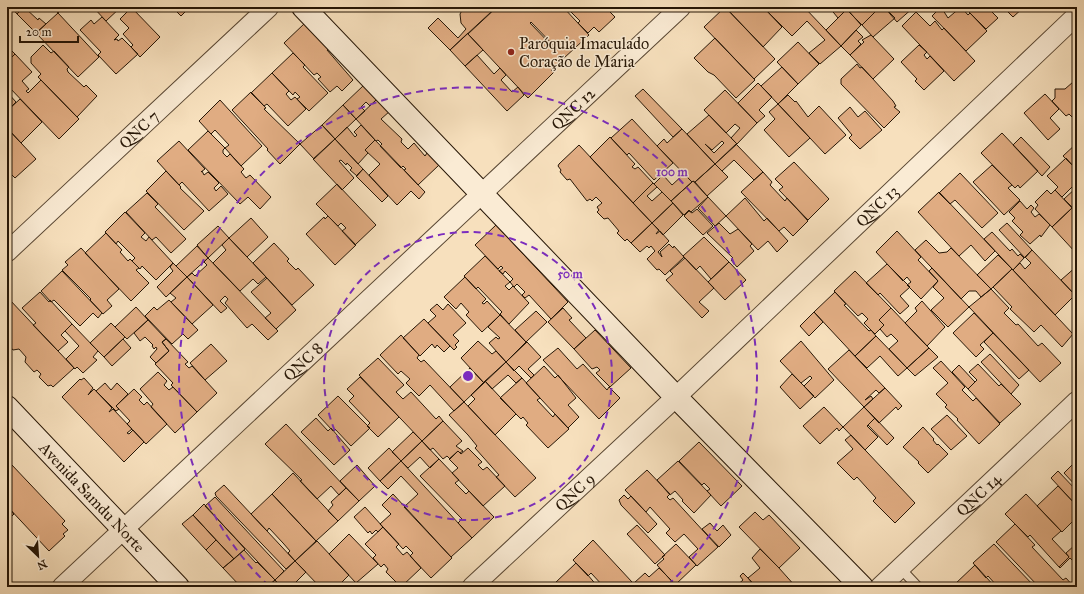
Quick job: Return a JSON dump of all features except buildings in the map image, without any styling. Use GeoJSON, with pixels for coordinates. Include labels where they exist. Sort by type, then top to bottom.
{"type":"FeatureCollection","features":[{"type":"Feature","properties":{"kind":"street","name":"QNC 7"},"geometry":{"type":"LineString","coordinates":[[7,252],[269,7]]}},
{"type":"Feature","properties":{"kind":"street"},"geometry":{"type":"LineString","coordinates":[[303,7],[676,397],[862,587]]}},
{"type":"Feature","properties":{"kind":"street","name":"QNC 12"},"geometry":{"type":"LineString","coordinates":[[482,194],[681,7]]}},
{"type":"Feature","properties":{"kind":"street","name":"QNC 13"},"geometry":{"type":"LineString","coordinates":[[676,397],[1077,15]]}},
{"type":"Feature","properties":{"kind":"street","name":"QNC 8"},"geometry":{"type":"LineString","coordinates":[[62,587],[482,194]]}},
{"type":"Feature","properties":{"kind":"street","name":"QNC 9"},"geometry":{"type":"LineString","coordinates":[[472,587],[676,397]]}},
{"type":"Feature","properties":{"kind":"street","name":"QNC 14"},"geometry":{"type":"LineString","coordinates":[[880,587],[1077,401]]}},
{"type":"Feature","properties":{"kind":"street","name":"Avenida Samdu Norte"},"geometry":{"type":"LineString","coordinates":[[7,407],[178,587]]}},
{"type":"Feature","properties":{"kind":"lane"},"geometry":{"type":"LineString","coordinates":[[901,568],[918,587]]}},
{"type":"Feature","properties":{"kind":"place","name":"Paróquia Imaculado Coração de Maria"},"geometry":{"type":"Point","coordinates":[511,52]}}]}
